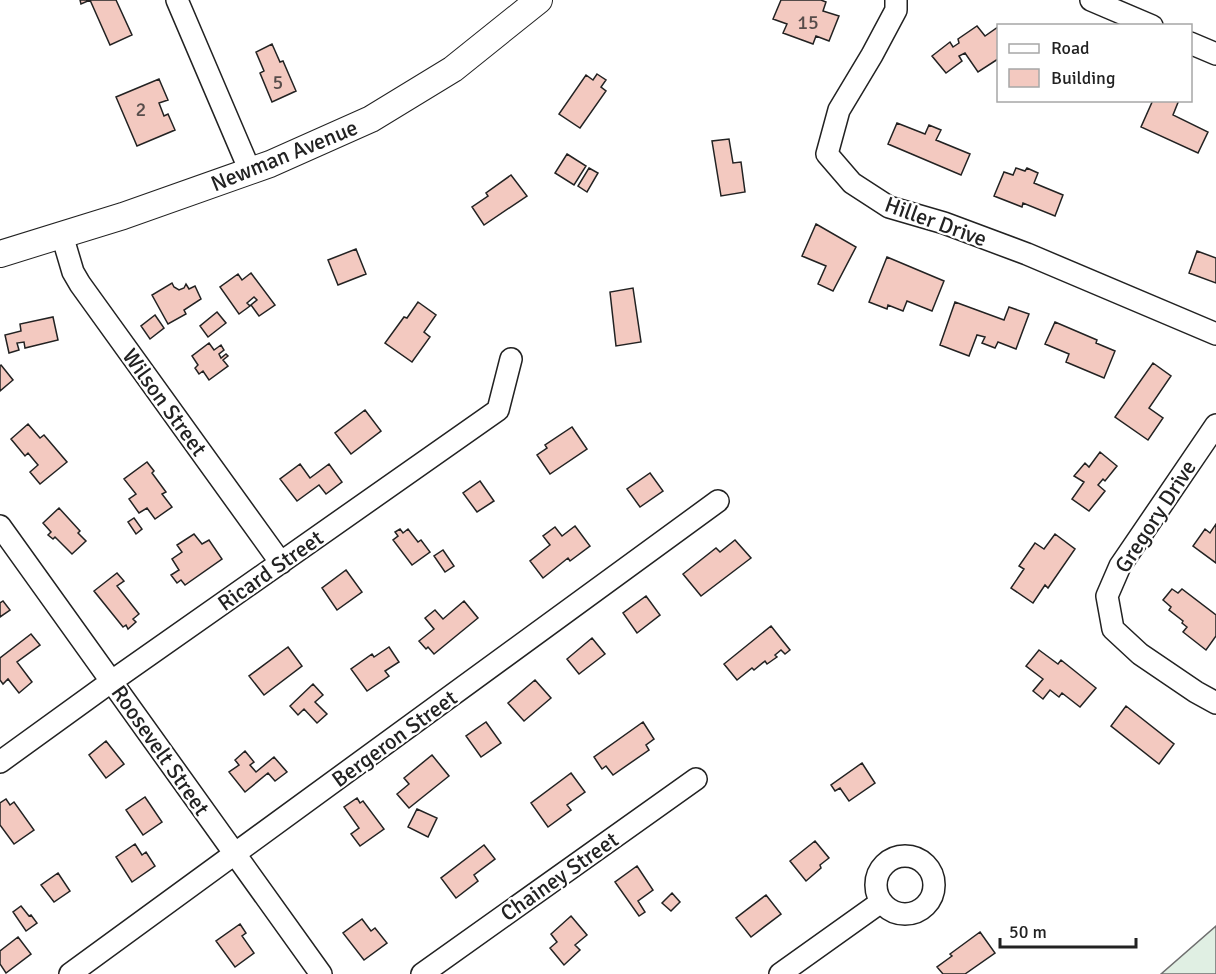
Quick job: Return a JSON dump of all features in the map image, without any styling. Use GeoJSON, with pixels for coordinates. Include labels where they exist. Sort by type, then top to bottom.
{"type":"FeatureCollection","features":[{"type":"Feature","properties":{"kind":"main road","name":"Newman Avenue"},"geometry":{"type":"LineString","coordinates":[[0,254],[123,216],[250,171],[372,119],[453,69],[538,0]]}},
{"type":"Feature","properties":{"kind":"street"},"geometry":{"type":"LineString","coordinates":[[177,0],[250,171]]}},
{"type":"Feature","properties":{"kind":"street","name":"Hiller Drive"},"geometry":{"type":"LineString","coordinates":[[896,0],[896,10],[872,56],[839,110],[827,154],[852,183],[889,207],[1027,254],[1216,334]]}},
{"type":"Feature","properties":{"kind":"street"},"geometry":{"type":"LineString","coordinates":[[1091,0],[1147,24]]}},
{"type":"Feature","properties":{"kind":"street"},"geometry":{"type":"LineString","coordinates":[[1192,43],[1216,54]]}},
{"type":"Feature","properties":{"kind":"street","name":"Wilson Street"},"geometry":{"type":"LineString","coordinates":[[62,235],[73,272],[80,284],[281,563]]}},
{"type":"Feature","properties":{"kind":"street","name":"Ricard Street"},"geometry":{"type":"LineString","coordinates":[[0,762],[498,410],[512,359]]}},
{"type":"Feature","properties":{"kind":"street","name":"Gregory Drive"},"geometry":{"type":"LineString","coordinates":[[1216,425],[1120,566],[1107,596],[1113,628],[1126,641],[1140,654],[1216,703]]}},
{"type":"Feature","properties":{"kind":"street","name":"Bergeron Street"},"geometry":{"type":"LineString","coordinates":[[70,974],[718,501]]}},
{"type":"Feature","properties":{"kind":"street","name":"Roosevelt Street"},"geometry":{"type":"LineString","coordinates":[[0,526],[321,974]]}},
{"type":"Feature","properties":{"kind":"street","name":"Chainey Street"},"geometry":{"type":"LineString","coordinates":[[422,974],[696,779]]}},
{"type":"Feature","properties":{"kind":"street"},"geometry":{"type":"LineString","coordinates":[[780,974],[881,902]]}},
{"type":"Feature","properties":{"kind":"green space"},"geometry":{"type":"Polygon","coordinates":[[[1216,926],[1216,974],[1161,974],[1216,926]]]}},
{"type":"Feature","properties":{"kind":"building"},"geometry":{"type":"Polygon","coordinates":[[[90,0],[116,0],[132,35],[110,45],[90,0]]]}},
{"type":"Feature","properties":{"kind":"building"},"geometry":{"type":"Polygon","coordinates":[[[781,0],[826,2],[823,11],[839,16],[829,41],[816,36],[813,44],[783,33],[787,24],[773,19],[781,0]]]}},
{"type":"Feature","properties":{"kind":"building"},"geometry":{"type":"Polygon","coordinates":[[[977,26],[985,36],[997,28],[997,60],[978,72],[965,53],[959,56],[962,61],[946,73],[932,56],[950,42],[953,47],[959,43],[958,39],[977,26]]]}},
{"type":"Feature","properties":{"kind":"building"},"geometry":{"type":"Polygon","coordinates":[[[272,44],[280,62],[283,61],[296,91],[272,102],[260,73],[264,71],[256,52],[272,44]]]}},
{"type":"Feature","properties":{"kind":"building"},"geometry":{"type":"Polygon","coordinates":[[[597,74],[606,80],[601,87],[606,91],[580,128],[559,114],[586,75],[593,80],[597,74]]]}},
{"type":"Feature","properties":{"kind":"building"},"geometry":{"type":"Polygon","coordinates":[[[159,79],[168,100],[159,103],[164,116],[168,114],[175,130],[137,146],[116,97],[159,79]]]}},
{"type":"Feature","properties":{"kind":"building"},"geometry":{"type":"Polygon","coordinates":[[[1152,102],[1178,102],[1173,115],[1208,132],[1198,153],[1141,127],[1152,102]]]}},
{"type":"Feature","properties":{"kind":"building"},"geometry":{"type":"Polygon","coordinates":[[[897,123],[925,134],[929,125],[941,130],[936,140],[970,154],[961,175],[888,144],[897,123]]]}},
{"type":"Feature","properties":{"kind":"building"},"geometry":{"type":"Polygon","coordinates":[[[729,139],[733,163],[741,162],[745,192],[721,196],[712,141],[729,139]]]}},
{"type":"Feature","properties":{"kind":"building"},"geometry":{"type":"Polygon","coordinates":[[[567,154],[586,166],[574,185],[555,173],[567,154]]]}},
{"type":"Feature","properties":{"kind":"building"},"geometry":{"type":"Polygon","coordinates":[[[589,168],[598,173],[587,192],[578,186],[589,168]]]}},
{"type":"Feature","properties":{"kind":"building"},"geometry":{"type":"Polygon","coordinates":[[[1016,168],[1025,171],[1027,168],[1038,173],[1034,183],[1063,195],[1055,216],[1023,203],[1022,207],[994,196],[1004,172],[1013,175],[1016,168]]]}},
{"type":"Feature","properties":{"kind":"building"},"geometry":{"type":"Polygon","coordinates":[[[511,175],[527,196],[484,225],[472,207],[488,196],[486,193],[511,175]]]}},
{"type":"Feature","properties":{"kind":"building"},"geometry":{"type":"Polygon","coordinates":[[[816,224],[856,247],[833,291],[818,284],[826,266],[802,256],[816,224]]]}},
{"type":"Feature","properties":{"kind":"building"},"geometry":{"type":"Polygon","coordinates":[[[356,249],[366,274],[338,285],[328,260],[356,249]]]}},
{"type":"Feature","properties":{"kind":"building"},"geometry":{"type":"Polygon","coordinates":[[[1197,251],[1216,258],[1216,283],[1189,273],[1197,251]]]}},
{"type":"Feature","properties":{"kind":"building"},"geometry":{"type":"Polygon","coordinates":[[[887,257],[944,281],[932,311],[907,301],[903,311],[888,305],[887,309],[869,302],[887,257]]]}},
{"type":"Feature","properties":{"kind":"building"},"geometry":{"type":"Polygon","coordinates":[[[251,273],[275,305],[259,316],[251,305],[257,300],[254,297],[247,303],[250,306],[239,314],[220,287],[238,274],[242,280],[251,273]]]}},
{"type":"Feature","properties":{"kind":"building"},"geometry":{"type":"Polygon","coordinates":[[[172,283],[179,290],[186,284],[189,289],[195,286],[201,299],[184,310],[186,314],[168,324],[152,295],[172,283]]]}},
{"type":"Feature","properties":{"kind":"building"},"geometry":{"type":"Polygon","coordinates":[[[633,288],[641,342],[616,346],[610,292],[633,288]]]}},
{"type":"Feature","properties":{"kind":"building"},"geometry":{"type":"Polygon","coordinates":[[[418,302],[436,315],[424,332],[430,337],[412,362],[385,343],[418,302]]]}},
{"type":"Feature","properties":{"kind":"building"},"geometry":{"type":"Polygon","coordinates":[[[955,302],[1004,320],[1009,307],[1029,314],[1016,349],[998,342],[995,348],[982,343],[985,337],[977,335],[969,356],[940,345],[955,302]]]}},
{"type":"Feature","properties":{"kind":"building"},"geometry":{"type":"Polygon","coordinates":[[[217,312],[226,323],[208,337],[200,326],[217,312]]]}},
{"type":"Feature","properties":{"kind":"building"},"geometry":{"type":"Polygon","coordinates":[[[155,315],[164,328],[150,339],[141,326],[155,315]]]}},
{"type":"Feature","properties":{"kind":"building"},"geometry":{"type":"Polygon","coordinates":[[[53,317],[58,340],[25,348],[24,342],[17,343],[19,350],[9,353],[5,335],[21,331],[20,324],[53,317]]]}},
{"type":"Feature","properties":{"kind":"building"},"geometry":{"type":"Polygon","coordinates":[[[1055,322],[1097,340],[1096,343],[1115,351],[1104,378],[1066,362],[1069,354],[1045,344],[1055,322]]]}},
{"type":"Feature","properties":{"kind":"building"},"geometry":{"type":"Polygon","coordinates":[[[209,343],[214,350],[221,345],[224,350],[219,354],[221,358],[226,354],[228,356],[223,360],[228,366],[209,380],[203,371],[199,374],[195,368],[198,365],[192,356],[209,343]]]}},
{"type":"Feature","properties":{"kind":"building"},"geometry":{"type":"Polygon","coordinates":[[[1153,363],[1171,376],[1149,408],[1163,418],[1148,440],[1115,417],[1153,363]]]}},
{"type":"Feature","properties":{"kind":"building"},"geometry":{"type":"Polygon","coordinates":[[[0,366],[13,380],[0,391],[0,366]]]}},
{"type":"Feature","properties":{"kind":"building"},"geometry":{"type":"Polygon","coordinates":[[[365,410],[381,431],[351,454],[335,433],[365,410]]]}},
{"type":"Feature","properties":{"kind":"building"},"geometry":{"type":"Polygon","coordinates":[[[28,424],[40,438],[44,435],[67,462],[40,484],[30,472],[38,465],[28,453],[25,456],[11,439],[28,424]]]}},
{"type":"Feature","properties":{"kind":"building"},"geometry":{"type":"Polygon","coordinates":[[[572,427],[587,449],[550,474],[537,455],[547,448],[545,445],[572,427]]]}},
{"type":"Feature","properties":{"kind":"building"},"geometry":{"type":"Polygon","coordinates":[[[1100,452],[1117,466],[1105,481],[1103,479],[1098,485],[1105,491],[1089,511],[1072,499],[1084,482],[1074,476],[1085,463],[1089,467],[1100,452]]]}},
{"type":"Feature","properties":{"kind":"building"},"geometry":{"type":"Polygon","coordinates":[[[147,462],[166,492],[162,494],[172,507],[155,519],[147,508],[139,513],[129,499],[136,494],[124,479],[147,462]]]}},
{"type":"Feature","properties":{"kind":"building"},"geometry":{"type":"Polygon","coordinates":[[[300,464],[310,478],[329,464],[342,482],[326,494],[319,485],[297,501],[280,479],[300,464]]]}},
{"type":"Feature","properties":{"kind":"building"},"geometry":{"type":"Polygon","coordinates":[[[650,473],[663,491],[640,507],[627,489],[650,473]]]}},
{"type":"Feature","properties":{"kind":"building"},"geometry":{"type":"Polygon","coordinates":[[[480,481],[494,501],[477,512],[463,493],[480,481]]]}},
{"type":"Feature","properties":{"kind":"building"},"geometry":{"type":"Polygon","coordinates":[[[59,508],[86,541],[72,554],[55,537],[53,539],[48,535],[51,532],[43,523],[59,508]]]}},
{"type":"Feature","properties":{"kind":"building"},"geometry":{"type":"Polygon","coordinates":[[[134,518],[142,529],[136,534],[128,522],[134,518]]]}},
{"type":"Feature","properties":{"kind":"building"},"geometry":{"type":"Polygon","coordinates":[[[1216,524],[1216,563],[1193,546],[1205,529],[1210,533],[1216,524]]]}},
{"type":"Feature","properties":{"kind":"building"},"geometry":{"type":"Polygon","coordinates":[[[575,526],[590,546],[570,561],[568,558],[543,578],[530,561],[550,545],[543,536],[555,527],[562,536],[575,526]]]}},
{"type":"Feature","properties":{"kind":"building"},"geometry":{"type":"Polygon","coordinates":[[[400,529],[403,533],[408,529],[430,552],[412,565],[393,540],[398,536],[395,532],[400,529]]]}},
{"type":"Feature","properties":{"kind":"building"},"geometry":{"type":"Polygon","coordinates":[[[194,534],[202,544],[209,540],[222,559],[185,585],[181,580],[177,583],[171,575],[179,570],[172,559],[182,552],[177,545],[194,534]]]}},
{"type":"Feature","properties":{"kind":"building"},"geometry":{"type":"Polygon","coordinates":[[[1055,534],[1075,549],[1048,588],[1045,585],[1033,603],[1011,588],[1024,569],[1019,566],[1035,543],[1044,549],[1055,534]]]}},
{"type":"Feature","properties":{"kind":"building"},"geometry":{"type":"Polygon","coordinates":[[[735,540],[751,558],[701,596],[683,574],[716,548],[720,552],[735,540]]]}},
{"type":"Feature","properties":{"kind":"building"},"geometry":{"type":"Polygon","coordinates":[[[443,550],[454,566],[445,572],[434,556],[443,550]]]}},
{"type":"Feature","properties":{"kind":"building"},"geometry":{"type":"Polygon","coordinates":[[[346,570],[362,592],[337,610],[322,588],[346,570]]]}},
{"type":"Feature","properties":{"kind":"building"},"geometry":{"type":"Polygon","coordinates":[[[117,573],[124,581],[117,586],[139,614],[133,619],[136,622],[128,629],[126,625],[123,627],[94,591],[117,573]]]}},
{"type":"Feature","properties":{"kind":"building"},"geometry":{"type":"Polygon","coordinates":[[[1172,589],[1178,593],[1182,589],[1216,615],[1216,636],[1206,650],[1183,632],[1187,627],[1169,610],[1171,607],[1163,600],[1172,589]]]}},
{"type":"Feature","properties":{"kind":"building"},"geometry":{"type":"Polygon","coordinates":[[[646,596],[660,615],[637,633],[623,613],[646,596]]]}},
{"type":"Feature","properties":{"kind":"building"},"geometry":{"type":"Polygon","coordinates":[[[3,601],[10,610],[0,617],[0,603],[3,601]]]}},
{"type":"Feature","properties":{"kind":"building"},"geometry":{"type":"Polygon","coordinates":[[[464,601],[478,618],[434,654],[428,647],[426,649],[419,641],[434,629],[425,618],[435,610],[443,619],[464,601]]]}},
{"type":"Feature","properties":{"kind":"building"},"geometry":{"type":"Polygon","coordinates":[[[771,626],[790,650],[785,654],[781,650],[775,655],[777,657],[767,664],[765,661],[737,680],[724,664],[771,626]]]}},
{"type":"Feature","properties":{"kind":"building"},"geometry":{"type":"Polygon","coordinates":[[[31,634],[40,645],[17,662],[32,682],[19,693],[8,679],[3,684],[0,680],[0,658],[31,634]]]}},
{"type":"Feature","properties":{"kind":"building"},"geometry":{"type":"Polygon","coordinates":[[[592,638],[605,654],[579,674],[567,659],[592,638]]]}},
{"type":"Feature","properties":{"kind":"building"},"geometry":{"type":"Polygon","coordinates":[[[288,647],[302,666],[264,695],[249,676],[288,647]]]}},
{"type":"Feature","properties":{"kind":"building"},"geometry":{"type":"Polygon","coordinates":[[[389,647],[399,662],[385,671],[389,676],[367,691],[351,669],[372,654],[374,657],[389,647]]]}},
{"type":"Feature","properties":{"kind":"building"},"geometry":{"type":"Polygon","coordinates":[[[1039,650],[1058,664],[1061,660],[1096,688],[1080,707],[1062,693],[1059,697],[1050,690],[1043,699],[1033,691],[1043,679],[1026,666],[1039,650]]]}},
{"type":"Feature","properties":{"kind":"building"},"geometry":{"type":"Polygon","coordinates":[[[535,680],[551,698],[524,721],[508,703],[535,680]]]}},
{"type":"Feature","properties":{"kind":"building"},"geometry":{"type":"Polygon","coordinates":[[[313,684],[323,695],[315,702],[327,714],[317,723],[304,709],[298,715],[290,706],[313,684]]]}},
{"type":"Feature","properties":{"kind":"building"},"geometry":{"type":"Polygon","coordinates":[[[1126,706],[1174,744],[1159,764],[1111,726],[1126,706]]]}},
{"type":"Feature","properties":{"kind":"building"},"geometry":{"type":"Polygon","coordinates":[[[486,722],[501,743],[481,757],[466,736],[486,722]]]}},
{"type":"Feature","properties":{"kind":"building"},"geometry":{"type":"Polygon","coordinates":[[[643,722],[654,739],[646,745],[649,750],[613,775],[606,766],[602,769],[594,757],[643,722]]]}},
{"type":"Feature","properties":{"kind":"building"},"geometry":{"type":"Polygon","coordinates":[[[106,741],[124,764],[106,778],[89,755],[106,741]]]}},
{"type":"Feature","properties":{"kind":"building"},"geometry":{"type":"Polygon","coordinates":[[[245,751],[254,762],[250,765],[256,772],[274,757],[287,772],[275,781],[268,773],[245,792],[229,772],[239,765],[235,760],[245,751]]]}},
{"type":"Feature","properties":{"kind":"building"},"geometry":{"type":"Polygon","coordinates":[[[432,755],[449,776],[409,808],[397,794],[409,784],[404,778],[432,755]]]}},
{"type":"Feature","properties":{"kind":"building"},"geometry":{"type":"Polygon","coordinates":[[[862,763],[875,783],[849,801],[840,788],[835,791],[831,785],[862,763]]]}},
{"type":"Feature","properties":{"kind":"building"},"geometry":{"type":"Polygon","coordinates":[[[571,773],[585,792],[567,805],[571,810],[548,827],[531,803],[571,773]]]}},
{"type":"Feature","properties":{"kind":"building"},"geometry":{"type":"Polygon","coordinates":[[[145,797],[162,822],[143,835],[126,810],[145,797]]]}},
{"type":"Feature","properties":{"kind":"building"},"geometry":{"type":"Polygon","coordinates":[[[357,798],[360,803],[363,801],[384,829],[360,846],[351,834],[359,828],[344,807],[357,798]]]}},
{"type":"Feature","properties":{"kind":"building"},"geometry":{"type":"Polygon","coordinates":[[[6,799],[10,805],[14,802],[34,830],[14,844],[0,825],[0,803],[6,799]]]}},
{"type":"Feature","properties":{"kind":"building"},"geometry":{"type":"Polygon","coordinates":[[[417,809],[437,818],[428,837],[408,827],[417,809]]]}},
{"type":"Feature","properties":{"kind":"building"},"geometry":{"type":"Polygon","coordinates":[[[815,841],[829,858],[806,881],[790,861],[815,841]]]}},
{"type":"Feature","properties":{"kind":"building"},"geometry":{"type":"Polygon","coordinates":[[[135,844],[142,855],[146,852],[155,866],[132,882],[116,857],[135,844]]]}},
{"type":"Feature","properties":{"kind":"building"},"geometry":{"type":"Polygon","coordinates":[[[484,845],[495,859],[474,875],[478,881],[456,898],[441,878],[484,845]]]}},
{"type":"Feature","properties":{"kind":"building"},"geometry":{"type":"Polygon","coordinates":[[[637,866],[653,890],[638,901],[645,912],[639,916],[615,882],[637,866]]]}},
{"type":"Feature","properties":{"kind":"building"},"geometry":{"type":"Polygon","coordinates":[[[58,873],[70,891],[54,902],[41,885],[58,873]]]}},
{"type":"Feature","properties":{"kind":"building"},"geometry":{"type":"Polygon","coordinates":[[[672,893],[680,902],[671,911],[662,903],[672,893]]]}},
{"type":"Feature","properties":{"kind":"building"},"geometry":{"type":"Polygon","coordinates":[[[766,895],[781,914],[751,937],[736,918],[766,895]]]}},
{"type":"Feature","properties":{"kind":"building"},"geometry":{"type":"Polygon","coordinates":[[[21,906],[37,923],[26,931],[13,912],[21,906]]]}},
{"type":"Feature","properties":{"kind":"building"},"geometry":{"type":"Polygon","coordinates":[[[571,916],[587,935],[575,945],[580,950],[564,965],[550,948],[557,942],[551,934],[571,916]]]}},
{"type":"Feature","properties":{"kind":"building"},"geometry":{"type":"Polygon","coordinates":[[[362,919],[371,931],[375,928],[387,943],[364,960],[343,933],[362,919]]]}},
{"type":"Feature","properties":{"kind":"building"},"geometry":{"type":"Polygon","coordinates":[[[240,924],[246,933],[242,936],[254,953],[235,967],[216,941],[240,924]]]}},
{"type":"Feature","properties":{"kind":"building"},"geometry":{"type":"Polygon","coordinates":[[[980,932],[995,953],[965,974],[943,974],[937,967],[952,956],[950,954],[980,932]]]}},
{"type":"Feature","properties":{"kind":"building"},"geometry":{"type":"Polygon","coordinates":[[[18,937],[31,954],[6,973],[0,964],[0,951],[18,937]]]}}]}
